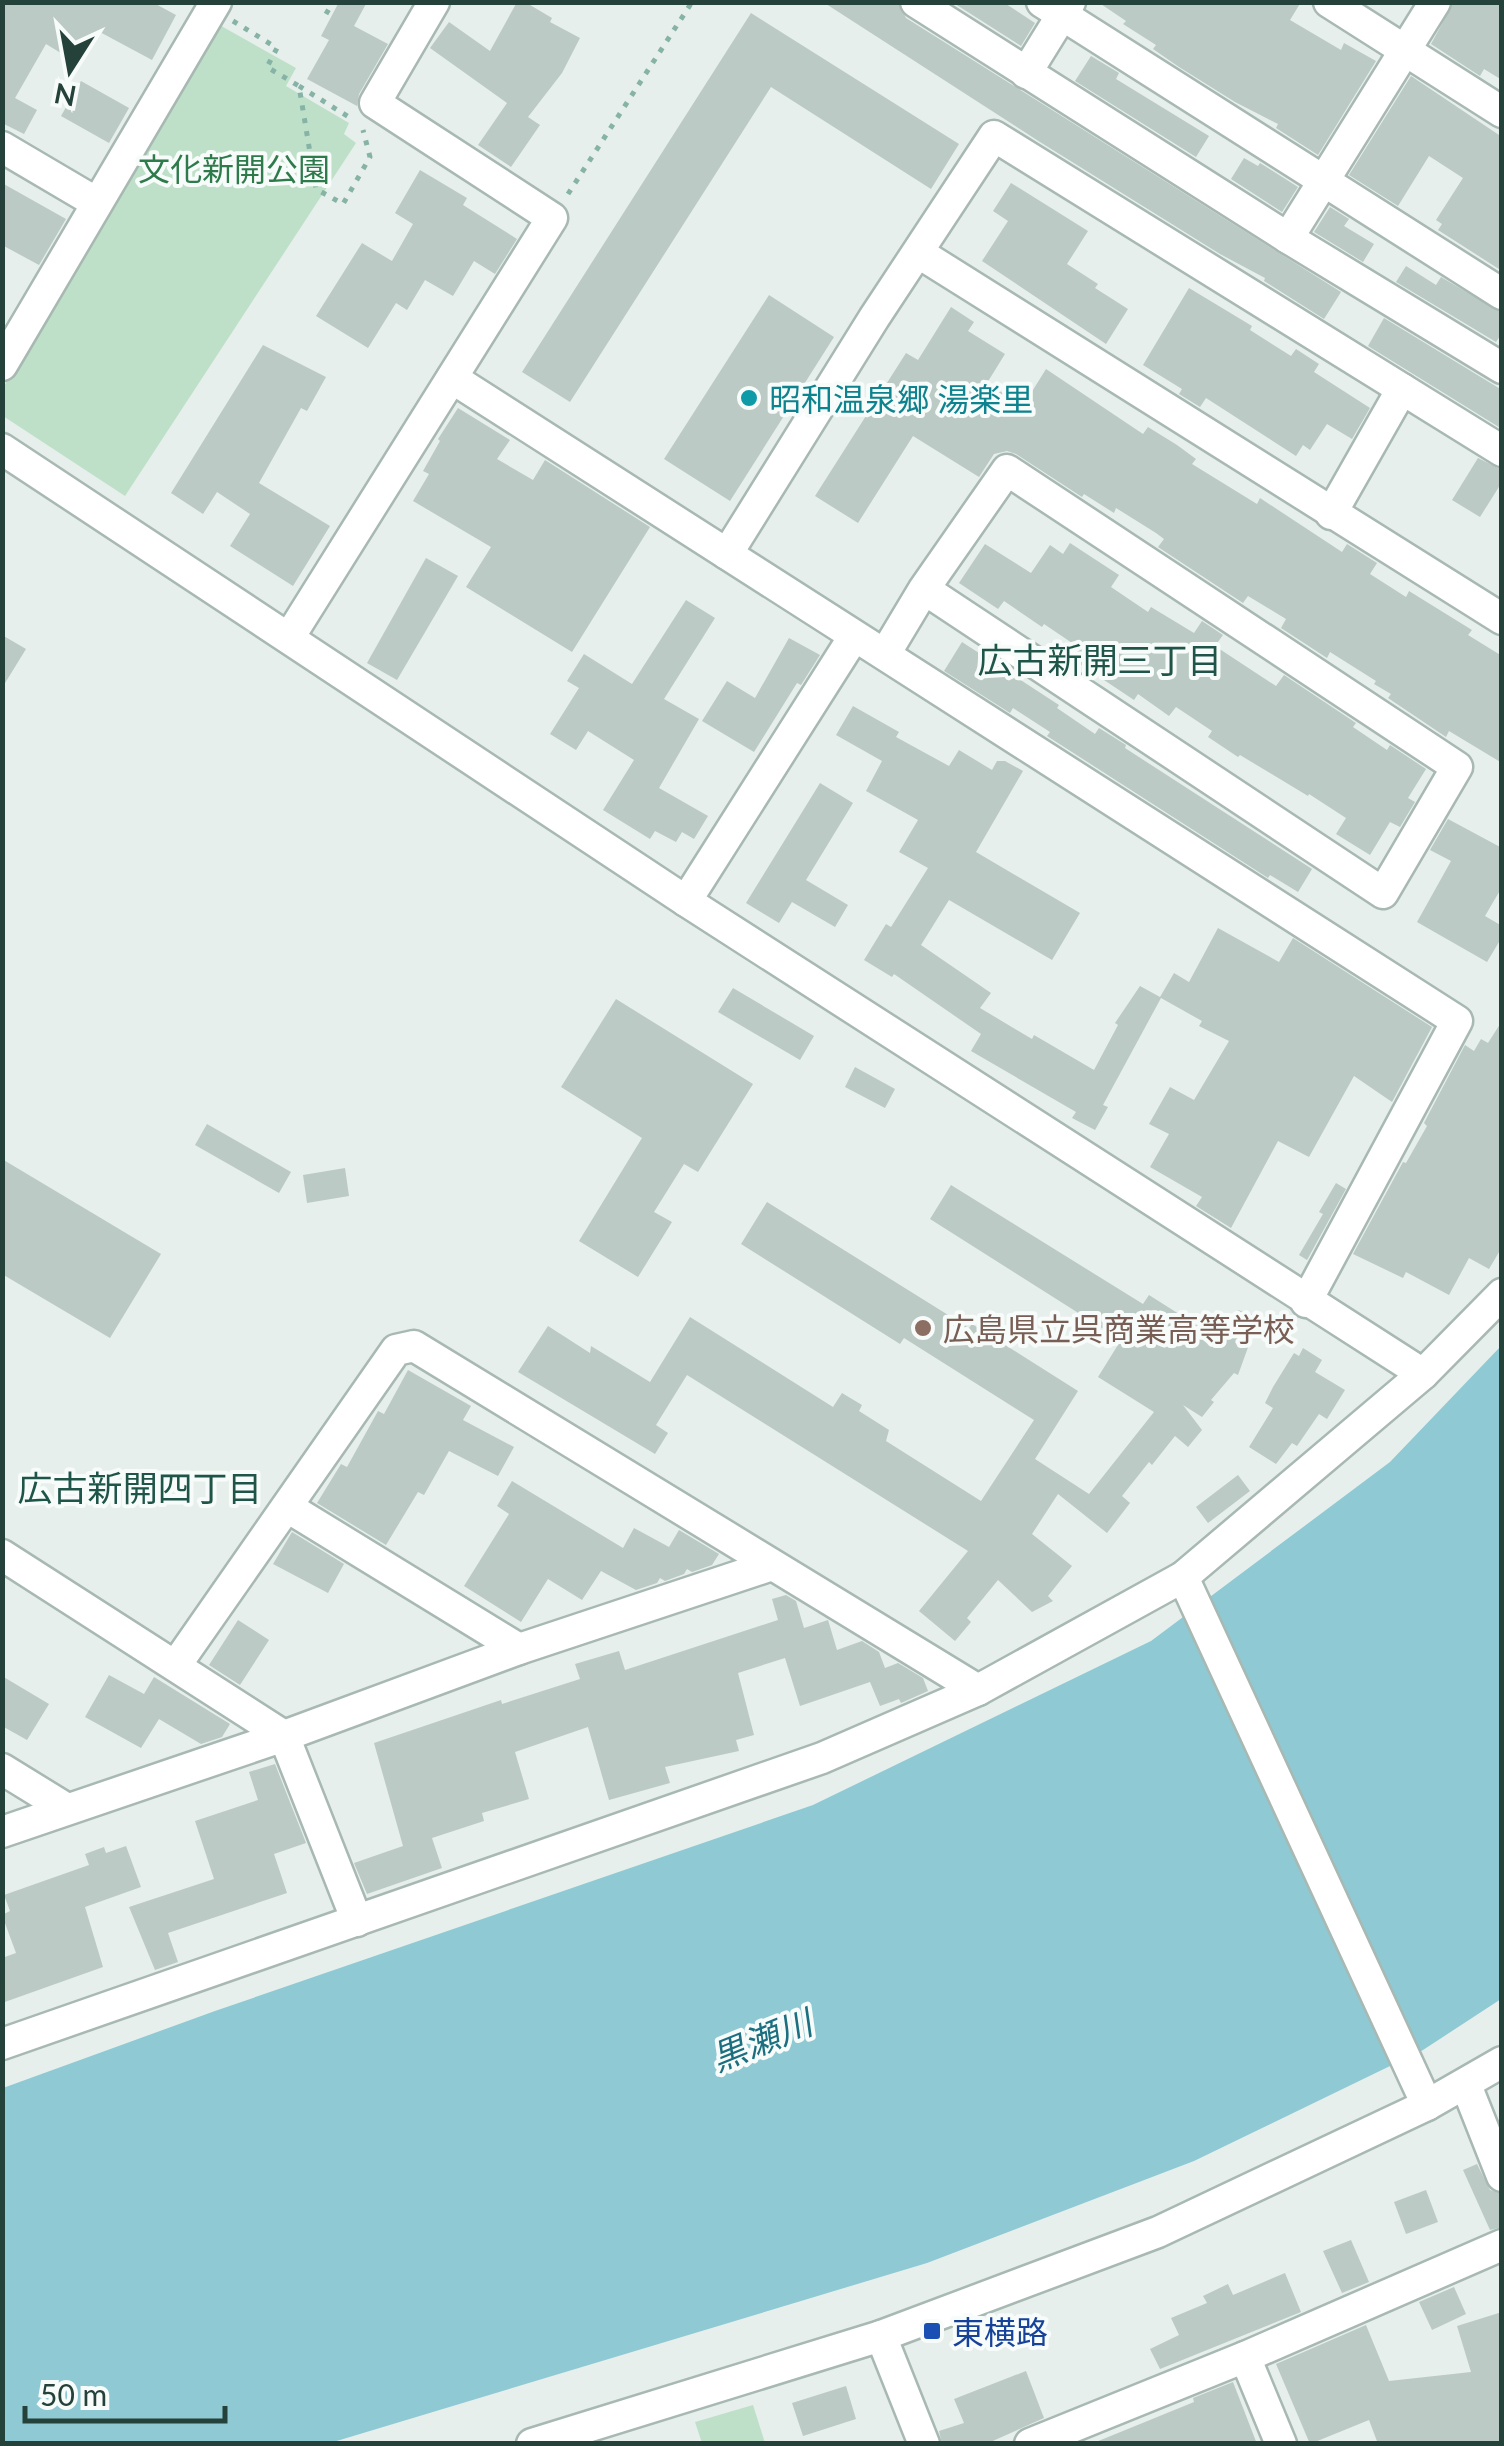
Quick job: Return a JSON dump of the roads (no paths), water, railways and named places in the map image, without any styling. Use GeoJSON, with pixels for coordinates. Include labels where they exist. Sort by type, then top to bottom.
{"type":"FeatureCollection","features":[{"type":"Feature","properties":{"kind":"street"},"geometry":{"type":"LineString","coordinates":[[290,636],[552,218],[374,103],[434,2]]}},
{"type":"Feature","properties":{"kind":"street"},"geometry":{"type":"LineString","coordinates":[[916,2],[1288,238],[1500,363]]}},
{"type":"Feature","properties":{"kind":"street"},"geometry":{"type":"LineString","coordinates":[[1330,2],[1502,112]]}},
{"type":"Feature","properties":{"kind":"street"},"geometry":{"type":"LineString","coordinates":[[1288,238],[1435,2]]}},
{"type":"Feature","properties":{"kind":"street"},"geometry":{"type":"LineString","coordinates":[[2,366],[209,5]]}},
{"type":"Feature","properties":{"kind":"street"},"geometry":{"type":"LineString","coordinates":[[1026,72],[1058,7],[1322,182],[1502,294]]}},
{"type":"Feature","properties":{"kind":"street"},"geometry":{"type":"LineString","coordinates":[[727,554],[874,318],[994,136],[1502,450]]}},
{"type":"Feature","properties":{"kind":"street"},"geometry":{"type":"LineString","coordinates":[[2,147],[97,202]]}},
{"type":"Feature","properties":{"kind":"street"},"geometry":{"type":"LineString","coordinates":[[918,254],[1502,619]]}},
{"type":"Feature","properties":{"kind":"street"},"geometry":{"type":"LineString","coordinates":[[452,378],[1457,1021],[1306,1302]]}},
{"type":"Feature","properties":{"kind":"street"},"geometry":{"type":"LineString","coordinates":[[1331,514],[1402,389]]}},
{"type":"Feature","properties":{"kind":"street"},"geometry":{"type":"LineString","coordinates":[[2,449],[686,901],[1423,1374]]}},
{"type":"Feature","properties":{"kind":"street"},"geometry":{"type":"LineString","coordinates":[[885,654],[924,589],[1008,470],[1458,767],[1383,892],[924,589]]}},
{"type":"Feature","properties":{"kind":"street"},"geometry":{"type":"LineString","coordinates":[[686,901],[853,638]]}},
{"type":"Feature","properties":{"kind":"street"},"geometry":{"type":"LineString","coordinates":[[2,2044],[822,1758],[978,1690],[1188,1587],[1423,1374],[1502,1294]]}},
{"type":"Feature","properties":{"kind":"street"},"geometry":{"type":"LineString","coordinates":[[176,1666],[396,1350],[414,1346],[978,1690]]}},
{"type":"Feature","properties":{"kind":"street"},"geometry":{"type":"LineString","coordinates":[[289,1508],[519,1650]]}},
{"type":"Feature","properties":{"kind":"street"},"geometry":{"type":"LineString","coordinates":[[2,1555],[284,1736],[358,1921]]}},
{"type":"Feature","properties":{"kind":"street"},"geometry":{"type":"LineString","coordinates":[[2,1832],[770,1566]]}},
{"type":"Feature","properties":{"kind":"street"},"geometry":{"type":"LineString","coordinates":[[1188,1587],[1421,2093]]}},
{"type":"Feature","properties":{"kind":"street"},"geometry":{"type":"LineString","coordinates":[[2,1769],[67,1809]]}},
{"type":"Feature","properties":{"kind":"street"},"geometry":{"type":"LineString","coordinates":[[532,2444],[882,2336],[1158,2232],[1421,2093],[1466,2085],[1502,2062]]}},
{"type":"Feature","properties":{"kind":"street"},"geometry":{"type":"LineString","coordinates":[[1466,2085],[1502,2176]]}},
{"type":"Feature","properties":{"kind":"street"},"geometry":{"type":"LineString","coordinates":[[1030,2444],[1245,2357],[1502,2244]]}},
{"type":"Feature","properties":{"kind":"street"},"geometry":{"type":"LineString","coordinates":[[882,2336],[924,2444]]}},
{"type":"Feature","properties":{"kind":"street"},"geometry":{"type":"LineString","coordinates":[[1245,2357],[1281,2444]]}},
{"type":"Feature","properties":{"kind":"water","name":"黒瀬川"},"geometry":{"type":"Polygon","coordinates":[[[1501,1346],[1501,1999],[1423,2050],[1194,2161],[927,2263],[330,2443],[3,2444],[3,2088],[813,1805],[1151,1641],[1390,1462],[1501,1346]]]}},
{"type":"Feature","properties":{"kind":"place","name":"昭和温泉郷 湯楽里"},"geometry":{"type":"Point","coordinates":[749,398]}},
{"type":"Feature","properties":{"kind":"place","name":"広島県立呉商業高等学校"},"geometry":{"type":"Point","coordinates":[923,1328]}},
{"type":"Feature","properties":{"kind":"place","name":"東横路"},"geometry":{"type":"Point","coordinates":[932,2331]}},
{"type":"Feature","properties":{"kind":"district","name":"広古新開三丁目"},"geometry":{"type":"Point","coordinates":[1100,659]}},
{"type":"Feature","properties":{"kind":"district","name":"広古新開四丁目"},"geometry":{"type":"Point","coordinates":[140,1487]}},
{"type":"Feature","properties":{"kind":"park label","name":"文化新開公園"},"geometry":{"type":"Point","coordinates":[234,168]}}]}
